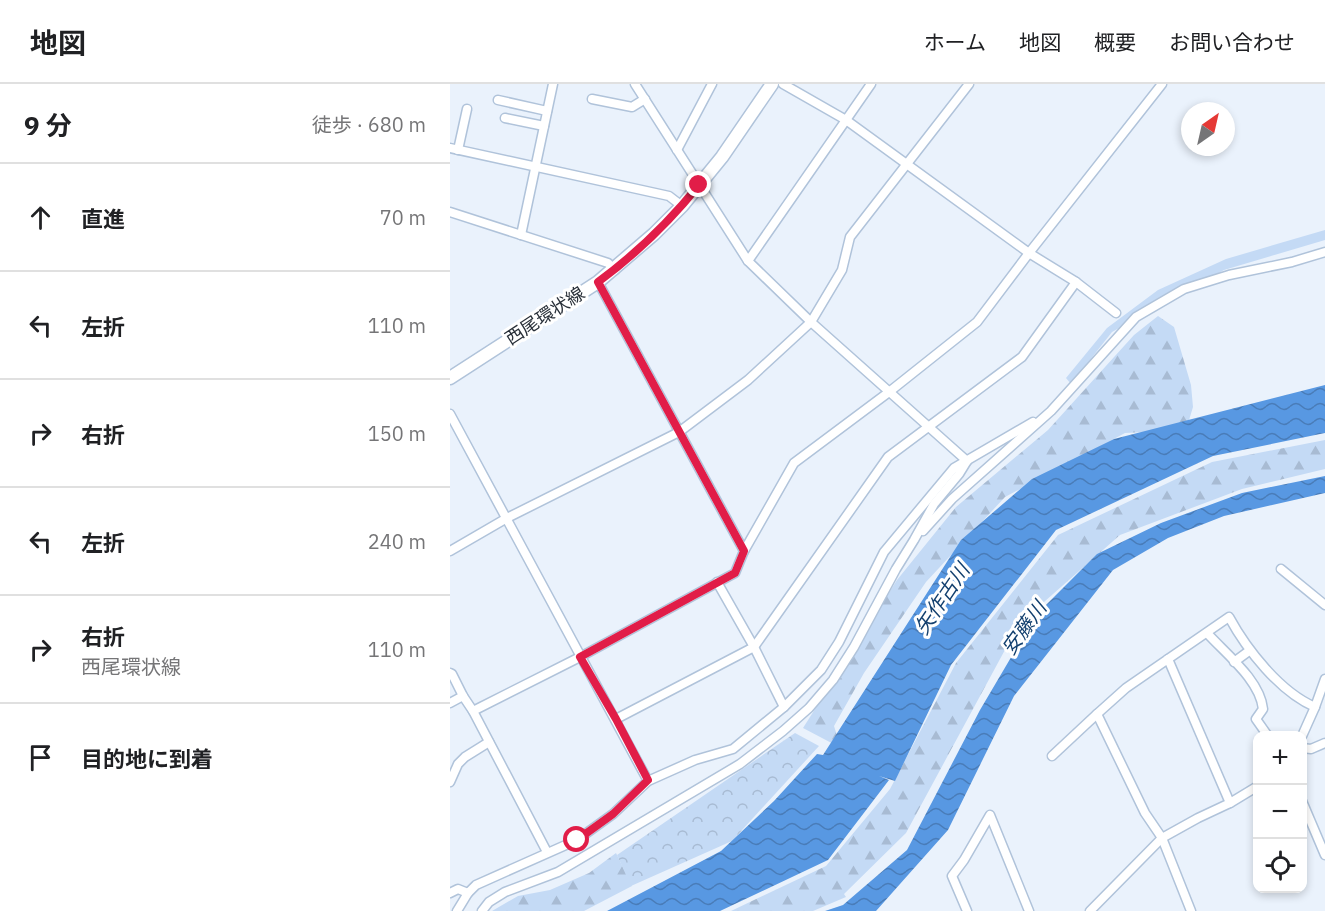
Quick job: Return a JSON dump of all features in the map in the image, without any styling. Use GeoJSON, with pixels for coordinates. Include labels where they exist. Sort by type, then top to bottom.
{"type":"FeatureCollection","features":[{"type":"Feature","properties":{"kind":"main road","name":"西尾環状線"},"geometry":{"type":"LineString","coordinates":[[450,378],[615,270],[682,206],[722,157],[772,84]]}},
{"type":"Feature","properties":{"kind":"street"},"geometry":{"type":"LineString","coordinates":[[521,235],[553,84]]}},
{"type":"Feature","properties":{"kind":"street"},"geometry":{"type":"LineString","coordinates":[[635,84],[748,261],[812,322],[967,461]]}},
{"type":"Feature","properties":{"kind":"street"},"geometry":{"type":"LineString","coordinates":[[677,150],[712,84]]}},
{"type":"Feature","properties":{"kind":"street"},"geometry":{"type":"LineString","coordinates":[[783,84],[846,120],[1029,253],[1076,282],[1116,313]]}},
{"type":"Feature","properties":{"kind":"street"},"geometry":{"type":"LineString","coordinates":[[748,261],[871,84]]}},
{"type":"Feature","properties":{"kind":"street"},"geometry":{"type":"LineString","coordinates":[[450,551],[507,518],[679,432],[748,380],[812,322],[842,270],[850,237],[969,84]]}},
{"type":"Feature","properties":{"kind":"street"},"geometry":{"type":"LineString","coordinates":[[473,711],[580,657],[735,573],[744,551],[794,463],[977,322],[1162,84]]}},
{"type":"Feature","properties":{"kind":"street"},"geometry":{"type":"LineString","coordinates":[[592,99],[632,107],[645,99]]}},
{"type":"Feature","properties":{"kind":"street"},"geometry":{"type":"LineString","coordinates":[[498,100],[547,111]]}},
{"type":"Feature","properties":{"kind":"street"},"geometry":{"type":"LineString","coordinates":[[467,109],[454,149],[669,196],[682,206]]}},
{"type":"Feature","properties":{"kind":"street"},"geometry":{"type":"LineString","coordinates":[[505,118],[544,126]]}},
{"type":"Feature","properties":{"kind":"street"},"geometry":{"type":"LineString","coordinates":[[450,213],[608,263],[615,270]]}},
{"type":"Feature","properties":{"kind":"street"},"geometry":{"type":"LineString","coordinates":[[914,540],[960,491],[1051,411],[1136,317],[1184,289],[1229,275],[1292,262],[1325,252]]}},
{"type":"Feature","properties":{"kind":"street"},"geometry":{"type":"LineString","coordinates":[[598,282],[744,551]]}},
{"type":"Feature","properties":{"kind":"street"},"geometry":{"type":"LineString","coordinates":[[616,719],[754,647],[888,457],[1022,357],[1076,282]]}},
{"type":"Feature","properties":{"kind":"street"},"geometry":{"type":"LineString","coordinates":[[457,911],[476,885],[577,840],[613,814],[648,780],[695,760],[733,749],[784,706],[821,670],[839,642],[884,552],[954,468],[1051,411]]}},
{"type":"Feature","properties":{"kind":"street"},"geometry":{"type":"LineString","coordinates":[[450,414],[648,780]]}},
{"type":"Feature","properties":{"kind":"street"},"geometry":{"type":"LineString","coordinates":[[482,911],[489,902],[505,892],[558,872],[743,762],[809,708],[833,680],[934,504],[967,461]]}},
{"type":"Feature","properties":{"kind":"street"},"geometry":{"type":"LineString","coordinates":[[1281,569],[1325,605]]}},
{"type":"Feature","properties":{"kind":"street"},"geometry":{"type":"LineString","coordinates":[[717,582],[784,706]]}},
{"type":"Feature","properties":{"kind":"street"},"geometry":{"type":"LineString","coordinates":[[1052,756],[1126,688],[1228,617],[1250,651],[1285,687],[1315,707]]}},
{"type":"Feature","properties":{"kind":"street"},"geometry":{"type":"LineString","coordinates":[[1206,633],[1247,676],[1262,698],[1263,709],[1256,719],[1265,731]]}},
{"type":"Feature","properties":{"kind":"street"},"geometry":{"type":"LineString","coordinates":[[1234,663],[1250,651]]}},
{"type":"Feature","properties":{"kind":"street"},"geometry":{"type":"LineString","coordinates":[[1168,659],[1230,803]]}},
{"type":"Feature","properties":{"kind":"street"},"geometry":{"type":"LineString","coordinates":[[450,673],[473,711],[547,852]]}},
{"type":"Feature","properties":{"kind":"street"},"geometry":{"type":"LineString","coordinates":[[1304,731],[1325,679]]}},
{"type":"Feature","properties":{"kind":"street"},"geometry":{"type":"LineString","coordinates":[[450,702],[463,696]]}},
{"type":"Feature","properties":{"kind":"street"},"geometry":{"type":"LineString","coordinates":[[1097,714],[1145,813],[1162,838],[1191,911]]}},
{"type":"Feature","properties":{"kind":"street"},"geometry":{"type":"LineString","coordinates":[[450,782],[458,764],[489,742]]}},
{"type":"Feature","properties":{"kind":"street"},"geometry":{"type":"LineString","coordinates":[[1307,748],[1325,742]]}},
{"type":"Feature","properties":{"kind":"street"},"geometry":{"type":"LineString","coordinates":[[1090,911],[1162,838],[1253,789]]}},
{"type":"Feature","properties":{"kind":"street"},"geometry":{"type":"LineString","coordinates":[[1307,813],[1325,855]]}},
{"type":"Feature","properties":{"kind":"street"},"geometry":{"type":"LineString","coordinates":[[967,911],[952,876],[990,815],[1029,911]]}},
{"type":"Feature","properties":{"kind":"street"},"geometry":{"type":"LineString","coordinates":[[450,893],[458,889],[468,893]]}},
{"type":"Feature","properties":{"kind":"green space"},"geometry":{"type":"Polygon","coordinates":[[[1325,230],[1325,240],[1224,270],[1112,332],[1071,384],[1066,378],[1107,328],[1158,290],[1226,259],[1325,230]]]}},
{"type":"Feature","properties":{"kind":"green space"},"geometry":{"type":"Polygon","coordinates":[[[1158,316],[1174,327],[1191,385],[1193,407],[1186,430],[1125,433],[1005,497],[926,582],[864,673],[834,726],[841,748],[803,728],[897,580],[956,507],[1048,430],[1134,335],[1158,316]]]}},
{"type":"Feature","properties":{"kind":"green space"},"geometry":{"type":"Polygon","coordinates":[[[1325,440],[1325,469],[1242,489],[1120,535],[1019,624],[906,833],[844,894],[846,897],[813,911],[731,911],[826,866],[890,789],[956,663],[1058,535],[1212,462],[1325,440]]]}},
{"type":"Feature","properties":{"kind":"green space"},"geometry":{"type":"Polygon","coordinates":[[[795,733],[819,746],[732,841],[631,886],[617,855],[795,733]]]}},
{"type":"Feature","properties":{"kind":"green space"},"geometry":{"type":"Polygon","coordinates":[[[616,853],[632,886],[584,911],[492,911],[518,896],[550,890],[589,873],[616,853]]]}},
{"type":"Feature","properties":{"kind":"water","name":"矢作古川"},"geometry":{"type":"Polygon","coordinates":[[[1325,385],[1325,433],[1213,456],[1056,530],[951,665],[895,781],[879,776],[889,780],[828,860],[720,911],[607,911],[721,851],[774,801],[817,754],[823,755],[961,540],[1032,479],[1114,439],[1325,385]]]}},
{"type":"Feature","properties":{"kind":"water"},"geometry":{"type":"Polygon","coordinates":[[[1325,476],[1325,493],[1224,516],[1168,538],[1113,570],[1014,696],[948,830],[876,911],[825,911],[843,905],[907,850],[980,710],[1036,615],[1097,554],[1161,523],[1242,493],[1325,476]]]}},
{"type":"Feature","properties":{"kind":"route"},"geometry":{"type":"LineString","coordinates":[[577,840],[613,814],[648,780],[580,657],[735,573],[744,551],[598,282],[615,270],[654,234],[699,185]]}},
{"type":"Feature","properties":{"kind":"water label","name":"安藤川"},"geometry":{"type":"Point","coordinates":[1024,628]}}]}
